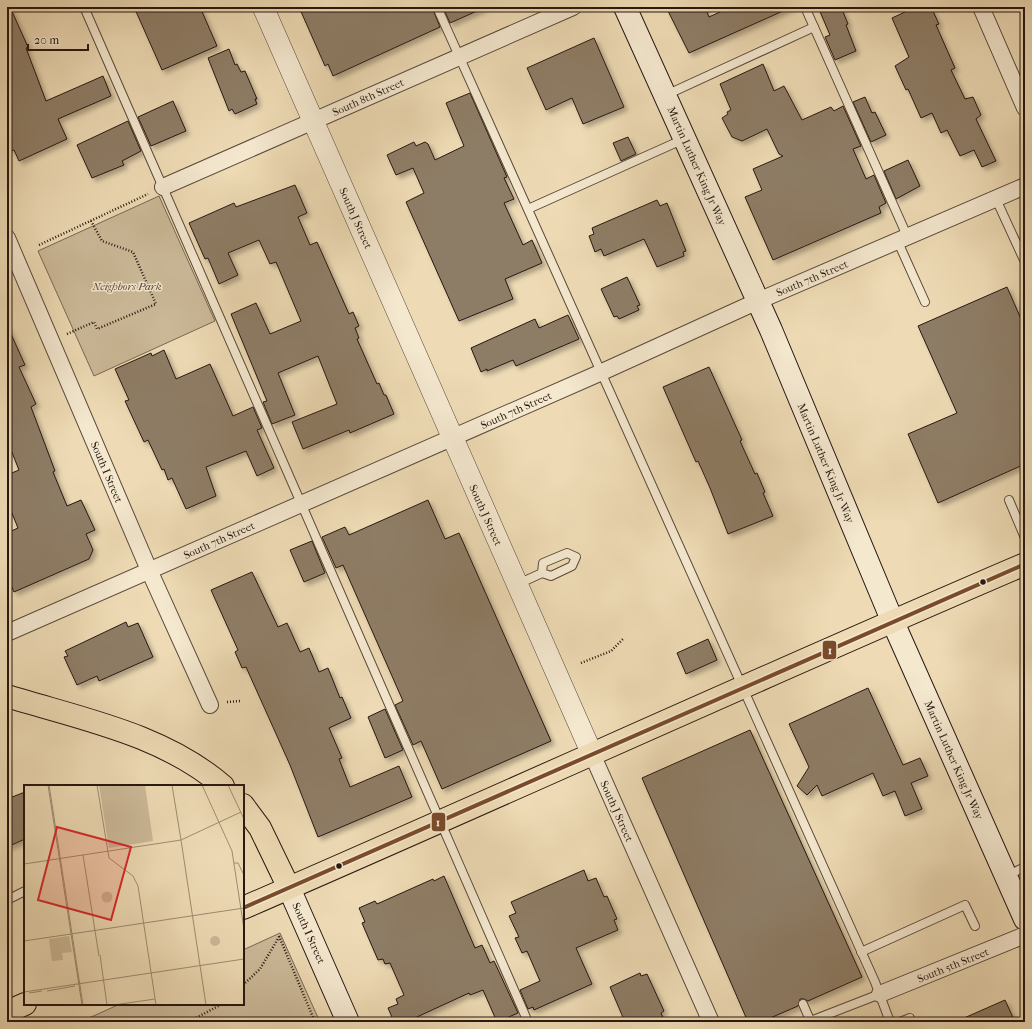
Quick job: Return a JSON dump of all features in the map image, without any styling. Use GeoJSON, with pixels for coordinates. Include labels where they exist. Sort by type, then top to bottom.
{"type":"FeatureCollection","features":[{"type":"Feature","properties":{"kind":"main road","name":"Martin Luther King Jr Way"},"geometry":{"type":"LineString","coordinates":[[625,7],[758,301],[892,620],[1016,871],[1025,919]]}},
{"type":"Feature","properties":{"kind":"main road"},"geometry":{"type":"LineString","coordinates":[[244,908],[742,688],[892,620],[1025,564]]}},
{"type":"Feature","properties":{"kind":"main road"},"geometry":{"type":"LineString","coordinates":[[7,696],[145,739],[186,758],[222,785]]}},
{"type":"Feature","properties":{"kind":"main road","name":"South I Street"},"geometry":{"type":"LineString","coordinates":[[244,806],[260,828],[289,888],[348,1022]]}},
{"type":"Feature","properties":{"kind":"main road"},"geometry":{"type":"LineString","coordinates":[[7,1012],[24,1004]]}},
{"type":"Feature","properties":{"kind":"street","name":"South J Street"},"geometry":{"type":"LineString","coordinates":[[263,7],[711,1022]]}},
{"type":"Feature","properties":{"kind":"street","name":"South 8th Street"},"geometry":{"type":"LineString","coordinates":[[163,187],[573,7]]}},
{"type":"Feature","properties":{"kind":"street"},"geometry":{"type":"LineString","coordinates":[[981,7],[1025,108]]}},
{"type":"Feature","properties":{"kind":"street","name":"South 7th Street"},"geometry":{"type":"LineString","coordinates":[[7,634],[602,372],[758,301],[903,240],[1025,186]]}},
{"type":"Feature","properties":{"kind":"street","name":"South I Street"},"geometry":{"type":"LineString","coordinates":[[7,238],[11,258],[51,341],[210,705]]}},
{"type":"Feature","properties":{"kind":"street","name":"South 5th Street"},"geometry":{"type":"LineString","coordinates":[[880,994],[1025,935]]}},
{"type":"Feature","properties":{"kind":"lane"},"geometry":{"type":"LineString","coordinates":[[84,7],[528,1022]]}},
{"type":"Feature","properties":{"kind":"lane"},"geometry":{"type":"LineString","coordinates":[[437,7],[880,994],[890,1022]]}},
{"type":"Feature","properties":{"kind":"lane"},"geometry":{"type":"LineString","coordinates":[[805,7],[903,240],[924,302]]}},
{"type":"Feature","properties":{"kind":"lane"},"geometry":{"type":"LineString","coordinates":[[665,96],[814,27]]}},
{"type":"Feature","properties":{"kind":"lane"},"geometry":{"type":"LineString","coordinates":[[528,209],[684,138]]}},
{"type":"Feature","properties":{"kind":"lane"},"geometry":{"type":"LineString","coordinates":[[996,199],[1024,260]]}},
{"type":"Feature","properties":{"kind":"lane"},"geometry":{"type":"LineString","coordinates":[[1009,500],[1025,538]]}},
{"type":"Feature","properties":{"kind":"lane"},"geometry":{"type":"LineString","coordinates":[[517,584],[542,573]]}},
{"type":"Feature","properties":{"kind":"lane"},"geometry":{"type":"LineString","coordinates":[[7,900],[24,892]]}},
{"type":"Feature","properties":{"kind":"lane"},"geometry":{"type":"LineString","coordinates":[[861,952],[965,905],[975,926]]}},
{"type":"Feature","properties":{"kind":"lane"},"geometry":{"type":"LineString","coordinates":[[803,1004],[809,1021],[880,994]]}},
{"type":"Feature","properties":{"kind":"lane"},"geometry":{"type":"LineString","coordinates":[[900,1022],[910,1018]]}},
{"type":"Feature","properties":{"kind":"path"},"geometry":{"type":"LineString","coordinates":[[39,245],[163,187]]}},
{"type":"Feature","properties":{"kind":"path"},"geometry":{"type":"LineString","coordinates":[[51,341],[94,322],[97,329],[156,304],[133,252],[102,241],[91,221]]}},
{"type":"Feature","properties":{"kind":"path"},"geometry":{"type":"LineString","coordinates":[[582,663],[611,651],[624,638]]}},
{"type":"Feature","properties":{"kind":"path"},"geometry":{"type":"LineString","coordinates":[[244,984],[260,969],[279,936],[315,1022]]}},
{"type":"Feature","properties":{"kind":"path"},"geometry":{"type":"LineString","coordinates":[[182,1022],[194,1019],[220,1005]]}},
{"type":"Feature","properties":{"kind":"path"},"geometry":{"type":"LineString","coordinates":[[194,1019],[204,1022]]}},
{"type":"Feature","properties":{"kind":"green space","name":"Neighbors Park"},"geometry":{"type":"Polygon","coordinates":[[[159,196],[215,321],[94,376],[38,251],[159,196]]]}},
{"type":"Feature","properties":{"kind":"green space"},"geometry":{"type":"Polygon","coordinates":[[[280,933],[320,1022],[80,1022],[118,1005],[244,1005],[244,950],[280,933]]]}},
{"type":"Feature","properties":{"kind":"building"},"geometry":{"type":"Polygon","coordinates":[[[7,7],[10,7],[28,47],[26,48],[46,101],[103,76],[111,96],[58,119],[67,139],[19,161],[14,150],[11,151],[7,141],[7,7]]]}},
{"type":"Feature","properties":{"kind":"building"},"geometry":{"type":"Polygon","coordinates":[[[134,7],[200,7],[217,46],[162,70],[134,7]]]}},
{"type":"Feature","properties":{"kind":"building"},"geometry":{"type":"Polygon","coordinates":[[[299,7],[432,7],[440,27],[333,76],[328,64],[325,66],[299,7]]]}},
{"type":"Feature","properties":{"kind":"building"},"geometry":{"type":"Polygon","coordinates":[[[443,7],[486,7],[450,23],[443,7]]]}},
{"type":"Feature","properties":{"kind":"building"},"geometry":{"type":"Polygon","coordinates":[[[678,7],[705,7],[709,17],[731,7],[792,7],[689,53],[668,11],[678,7]]]}},
{"type":"Feature","properties":{"kind":"building"},"geometry":{"type":"Polygon","coordinates":[[[818,7],[841,7],[856,51],[835,60],[825,37],[830,35],[818,7]]]}},
{"type":"Feature","properties":{"kind":"building"},"geometry":{"type":"Polygon","coordinates":[[[916,7],[931,7],[939,24],[936,25],[955,68],[951,70],[965,99],[973,97],[981,115],[976,119],[996,161],[982,167],[974,150],[960,156],[947,130],[941,133],[932,113],[921,118],[908,89],[906,90],[895,66],[909,57],[892,18],[916,7]]]}},
{"type":"Feature","properties":{"kind":"building"},"geometry":{"type":"Polygon","coordinates":[[[594,38],[624,107],[583,124],[572,98],[546,110],[527,68],[594,38]]]}},
{"type":"Feature","properties":{"kind":"building"},"geometry":{"type":"Polygon","coordinates":[[[229,49],[235,65],[237,64],[241,72],[245,71],[257,99],[255,99],[257,104],[235,114],[232,109],[229,111],[208,58],[229,49]]]}},
{"type":"Feature","properties":{"kind":"building"},"geometry":{"type":"Polygon","coordinates":[[[763,64],[774,91],[784,86],[802,120],[831,107],[834,111],[843,106],[861,146],[853,149],[866,179],[874,175],[886,203],[879,207],[881,213],[773,260],[745,197],[762,190],[753,169],[783,156],[779,154],[767,129],[742,141],[732,137],[722,118],[731,110],[720,84],[763,64]]]}},
{"type":"Feature","properties":{"kind":"building"},"geometry":{"type":"Polygon","coordinates":[[[470,93],[507,177],[504,178],[514,199],[504,203],[523,245],[532,240],[542,263],[505,279],[513,299],[459,321],[406,202],[424,193],[413,168],[396,175],[387,155],[414,142],[416,146],[425,142],[428,144],[435,160],[464,146],[446,103],[470,93]]]}},
{"type":"Feature","properties":{"kind":"building"},"geometry":{"type":"Polygon","coordinates":[[[865,97],[872,113],[875,112],[886,135],[871,142],[853,102],[865,97]]]}},
{"type":"Feature","properties":{"kind":"building"},"geometry":{"type":"Polygon","coordinates":[[[173,101],[186,131],[151,146],[138,117],[173,101]]]}},
{"type":"Feature","properties":{"kind":"building"},"geometry":{"type":"Polygon","coordinates":[[[128,121],[141,151],[122,161],[124,165],[92,178],[77,145],[128,121]]]}},
{"type":"Feature","properties":{"kind":"building"},"geometry":{"type":"Polygon","coordinates":[[[628,137],[636,154],[621,161],[613,143],[628,137]]]}},
{"type":"Feature","properties":{"kind":"building"},"geometry":{"type":"Polygon","coordinates":[[[908,160],[920,186],[896,199],[884,171],[908,160]]]}},
{"type":"Feature","properties":{"kind":"building"},"geometry":{"type":"Polygon","coordinates":[[[295,185],[307,213],[298,217],[310,245],[317,242],[349,314],[353,312],[359,326],[355,328],[359,338],[357,339],[377,384],[379,383],[384,395],[386,395],[394,414],[350,433],[349,430],[303,449],[292,422],[337,404],[318,356],[278,373],[295,415],[272,424],[263,402],[267,401],[231,314],[256,303],[270,334],[301,321],[276,262],[270,264],[259,240],[228,253],[238,275],[219,284],[208,258],[205,259],[189,223],[234,203],[236,207],[295,185]]]}},
{"type":"Feature","properties":{"kind":"building"},"geometry":{"type":"Polygon","coordinates":[[[657,200],[660,206],[667,203],[686,251],[683,252],[684,256],[657,267],[644,239],[604,256],[601,249],[595,252],[589,236],[594,234],[592,228],[657,200]]]}},
{"type":"Feature","properties":{"kind":"building"},"geometry":{"type":"Polygon","coordinates":[[[627,277],[640,305],[637,306],[639,310],[619,319],[617,316],[614,317],[601,289],[627,277]]]}},
{"type":"Feature","properties":{"kind":"building"},"geometry":{"type":"Polygon","coordinates":[[[1007,287],[1025,328],[1025,464],[938,503],[908,434],[957,413],[918,326],[1007,287]]]}},
{"type":"Feature","properties":{"kind":"building"},"geometry":{"type":"Polygon","coordinates":[[[568,315],[579,339],[516,366],[513,360],[481,372],[471,348],[535,319],[539,328],[568,315]]]}},
{"type":"Feature","properties":{"kind":"building"},"geometry":{"type":"Polygon","coordinates":[[[7,325],[25,365],[19,367],[36,404],[31,407],[55,471],[53,472],[67,506],[81,500],[95,530],[86,534],[93,550],[89,559],[14,592],[11,585],[7,587],[7,533],[18,528],[7,501],[7,475],[19,470],[7,440],[7,325]]]}},
{"type":"Feature","properties":{"kind":"building"},"geometry":{"type":"Polygon","coordinates":[[[164,350],[176,379],[210,364],[233,416],[253,407],[262,428],[257,430],[274,468],[257,476],[246,451],[206,467],[216,496],[186,509],[172,478],[168,480],[164,469],[162,470],[148,440],[144,442],[125,401],[129,400],[115,369],[151,353],[152,356],[164,350]]]}},
{"type":"Feature","properties":{"kind":"building"},"geometry":{"type":"Polygon","coordinates":[[[709,367],[742,440],[740,441],[755,474],[757,473],[765,492],[763,493],[773,516],[728,534],[710,488],[698,461],[696,462],[663,387],[709,367]]]}},
{"type":"Feature","properties":{"kind":"building"},"geometry":{"type":"Polygon","coordinates":[[[428,500],[445,539],[459,533],[551,741],[442,789],[421,741],[413,745],[395,705],[403,701],[343,565],[336,568],[322,537],[345,527],[349,535],[428,500]]]}},
{"type":"Feature","properties":{"kind":"building"},"geometry":{"type":"Polygon","coordinates":[[[312,541],[325,573],[304,582],[290,550],[312,541]]]}},
{"type":"Feature","properties":{"kind":"building"},"geometry":{"type":"Polygon","coordinates":[[[252,572],[278,627],[287,623],[300,652],[309,648],[319,672],[328,668],[340,698],[342,697],[351,718],[329,728],[342,758],[339,759],[350,787],[399,766],[412,797],[318,837],[290,765],[246,667],[242,668],[235,652],[238,650],[211,590],[252,572]]]}},
{"type":"Feature","properties":{"kind":"building"},"geometry":{"type":"Polygon","coordinates":[[[126,622],[128,627],[138,623],[153,657],[99,681],[97,676],[77,685],[64,657],[68,656],[65,651],[126,622]]]}},
{"type":"Feature","properties":{"kind":"building"},"geometry":{"type":"Polygon","coordinates":[[[708,639],[717,660],[686,674],[677,653],[708,639]]]}},
{"type":"Feature","properties":{"kind":"building"},"geometry":{"type":"Polygon","coordinates":[[[868,688],[903,765],[920,758],[928,776],[911,783],[922,809],[905,816],[895,791],[883,796],[873,773],[822,796],[817,785],[807,795],[797,786],[809,767],[789,724],[868,688]]]}},
{"type":"Feature","properties":{"kind":"building"},"geometry":{"type":"Polygon","coordinates":[[[385,709],[403,750],[385,758],[368,717],[385,709]]]}},
{"type":"Feature","properties":{"kind":"building"},"geometry":{"type":"Polygon","coordinates":[[[750,730],[862,977],[808,1001],[800,999],[798,1006],[761,1022],[748,1022],[642,778],[750,730]]]}},
{"type":"Feature","properties":{"kind":"building"},"geometry":{"type":"Polygon","coordinates":[[[24,792],[24,839],[7,847],[7,799],[24,792]]]}},
{"type":"Feature","properties":{"kind":"building"},"geometry":{"type":"Polygon","coordinates":[[[584,870],[588,881],[596,878],[604,897],[607,896],[617,919],[614,920],[618,930],[576,948],[592,984],[534,1010],[533,1007],[528,1009],[520,990],[540,981],[527,951],[522,953],[515,938],[519,937],[509,916],[516,913],[511,902],[584,870]]]}},
{"type":"Feature","properties":{"kind":"building"},"geometry":{"type":"Polygon","coordinates":[[[444,876],[475,948],[482,945],[490,963],[494,961],[518,1013],[497,1022],[483,990],[470,995],[469,993],[406,1022],[394,1022],[388,1008],[398,1004],[396,999],[404,995],[390,963],[385,964],[383,959],[378,960],[362,923],[365,922],[359,908],[375,901],[377,904],[433,879],[434,881],[444,876]]]}},
{"type":"Feature","properties":{"kind":"building"},"geometry":{"type":"Polygon","coordinates":[[[640,973],[641,976],[647,974],[664,1011],[661,1013],[665,1022],[625,1022],[610,987],[640,973]]]}},
{"type":"Feature","properties":{"kind":"building"},"geometry":{"type":"Polygon","coordinates":[[[1005,1000],[1015,1022],[955,1022],[1005,1000]]]}},
{"type":"Feature","properties":{"kind":"transit line","name":"1"},"geometry":{"type":"LineString","coordinates":[[244,908],[1025,564]]}}]}
